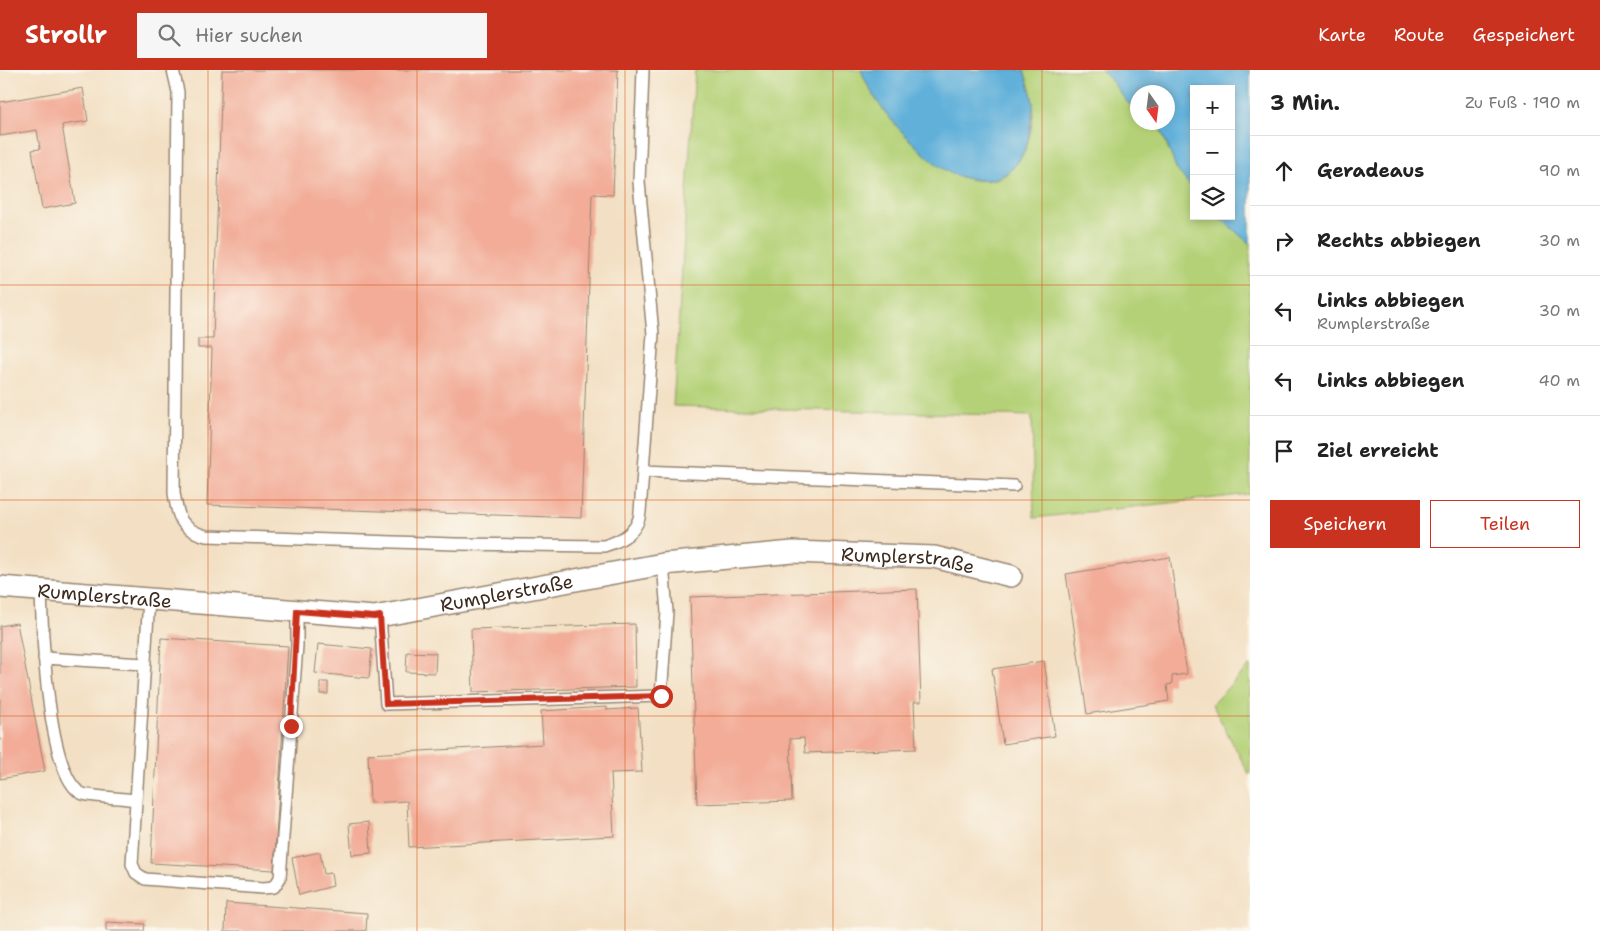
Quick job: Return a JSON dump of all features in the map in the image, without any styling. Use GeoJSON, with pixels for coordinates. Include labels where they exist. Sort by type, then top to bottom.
{"type":"FeatureCollection","features":[{"type":"Feature","properties":{"kind":"street","name":"Rumplerstraße"},"geometry":{"type":"LineString","coordinates":[[0,587],[374,617],[663,564],[802,552],[934,557],[1011,576]]}},
{"type":"Feature","properties":{"kind":"lane"},"geometry":{"type":"LineString","coordinates":[[173,70],[178,92],[174,493],[178,515],[193,533],[206,536],[455,544],[604,546],[620,541],[631,531],[640,518],[653,334],[640,182],[643,70]]}},
{"type":"Feature","properties":{"kind":"lane"},"geometry":{"type":"LineString","coordinates":[[643,471],[1014,486]]}},
{"type":"Feature","properties":{"kind":"lane"},"geometry":{"type":"LineString","coordinates":[[380,616],[386,704],[661,696],[667,612],[663,564]]}},
{"type":"Feature","properties":{"kind":"lane"},"geometry":{"type":"LineString","coordinates":[[41,590],[44,658],[55,740],[67,778],[82,794],[136,800]]}},
{"type":"Feature","properties":{"kind":"lane"},"geometry":{"type":"LineString","coordinates":[[149,599],[132,864],[136,873],[145,879],[274,888],[280,878],[297,645],[297,611]]}},
{"type":"Feature","properties":{"kind":"lane"},"geometry":{"type":"LineString","coordinates":[[44,658],[144,664]]}},
{"type":"Feature","properties":{"kind":"green space"},"geometry":{"type":"Polygon","coordinates":[[[695,70],[861,70],[871,91],[885,112],[917,147],[940,166],[956,175],[985,181],[1005,175],[1023,155],[1025,150],[1031,129],[1033,108],[1032,95],[1024,70],[1101,70],[1130,105],[1130,130],[1161,130],[1177,170],[1190,185],[1190,220],[1223,220],[1250,244],[1250,494],[1034,518],[1032,416],[673,406],[695,70]]]}},
{"type":"Feature","properties":{"kind":"green space"},"geometry":{"type":"Polygon","coordinates":[[[1250,665],[1250,774],[1249,774],[1212,704],[1250,665]]]}},
{"type":"Feature","properties":{"kind":"water"},"geometry":{"type":"Polygon","coordinates":[[[861,70],[1024,70],[1032,95],[1033,108],[1027,144],[1017,163],[1001,176],[979,180],[960,177],[950,173],[929,158],[895,124],[877,101],[861,70]]]}},
{"type":"Feature","properties":{"kind":"water"},"geometry":{"type":"Polygon","coordinates":[[[1101,70],[1250,70],[1250,244],[1223,220],[1235,220],[1235,85],[1190,85],[1190,185],[1177,170],[1161,130],[1175,130],[1175,85],[1130,85],[1130,105],[1101,70]]]}},
{"type":"Feature","properties":{"kind":"building"},"geometry":{"type":"Polygon","coordinates":[[[222,70],[618,70],[613,195],[592,194],[581,518],[207,505],[212,348],[198,348],[198,339],[213,339],[222,70]]]}},
{"type":"Feature","properties":{"kind":"building"},"geometry":{"type":"Polygon","coordinates":[[[83,88],[88,121],[62,125],[75,203],[42,209],[32,150],[40,149],[37,130],[0,136],[0,102],[83,88]]]}},
{"type":"Feature","properties":{"kind":"building"},"geometry":{"type":"Polygon","coordinates":[[[1170,557],[1187,674],[1172,676],[1172,684],[1167,685],[1169,701],[1087,714],[1066,574],[1170,557]]]}},
{"type":"Feature","properties":{"kind":"building"},"geometry":{"type":"Polygon","coordinates":[[[917,589],[921,702],[914,702],[916,749],[805,753],[804,738],[790,739],[792,801],[697,804],[690,597],[917,589]]]}},
{"type":"Feature","properties":{"kind":"building"},"geometry":{"type":"Polygon","coordinates":[[[17,623],[45,771],[0,779],[0,626],[17,623]]]}},
{"type":"Feature","properties":{"kind":"building"},"geometry":{"type":"Polygon","coordinates":[[[635,624],[636,687],[473,692],[471,629],[635,624]]]}},
{"type":"Feature","properties":{"kind":"building"},"geometry":{"type":"Polygon","coordinates":[[[161,638],[288,646],[274,870],[151,863],[161,638]]]}},
{"type":"Feature","properties":{"kind":"building"},"geometry":{"type":"Polygon","coordinates":[[[318,644],[372,649],[369,678],[315,673],[318,644]]]}},
{"type":"Feature","properties":{"kind":"building"},"geometry":{"type":"Polygon","coordinates":[[[407,652],[436,653],[435,673],[406,672],[407,652]]]}},
{"type":"Feature","properties":{"kind":"building"},"geometry":{"type":"Polygon","coordinates":[[[1044,661],[1055,736],[1003,744],[992,669],[1044,661]]]}},
{"type":"Feature","properties":{"kind":"building"},"geometry":{"type":"Polygon","coordinates":[[[320,682],[328,682],[328,694],[320,694],[320,682]]]}},
{"type":"Feature","properties":{"kind":"building"},"geometry":{"type":"Polygon","coordinates":[[[607,707],[607,710],[638,708],[642,772],[611,773],[614,836],[409,847],[407,801],[370,803],[368,754],[543,744],[541,711],[607,707]]]}},
{"type":"Feature","properties":{"kind":"building"},"geometry":{"type":"Polygon","coordinates":[[[369,822],[371,853],[352,855],[349,824],[369,822]]]}},
{"type":"Feature","properties":{"kind":"building"},"geometry":{"type":"Polygon","coordinates":[[[320,852],[324,874],[331,873],[333,886],[299,895],[292,858],[320,852]]]}},
{"type":"Feature","properties":{"kind":"building"},"geometry":{"type":"Polygon","coordinates":[[[226,903],[367,913],[366,931],[225,931],[226,903]]]}},
{"type":"Feature","properties":{"kind":"building"},"geometry":{"type":"Polygon","coordinates":[[[106,922],[145,924],[144,931],[106,931],[106,922]]]}},
{"type":"Feature","properties":{"kind":"route"},"geometry":{"type":"LineString","coordinates":[[291,726],[297,645],[297,611],[380,616],[386,704],[661,696]]}}]}
